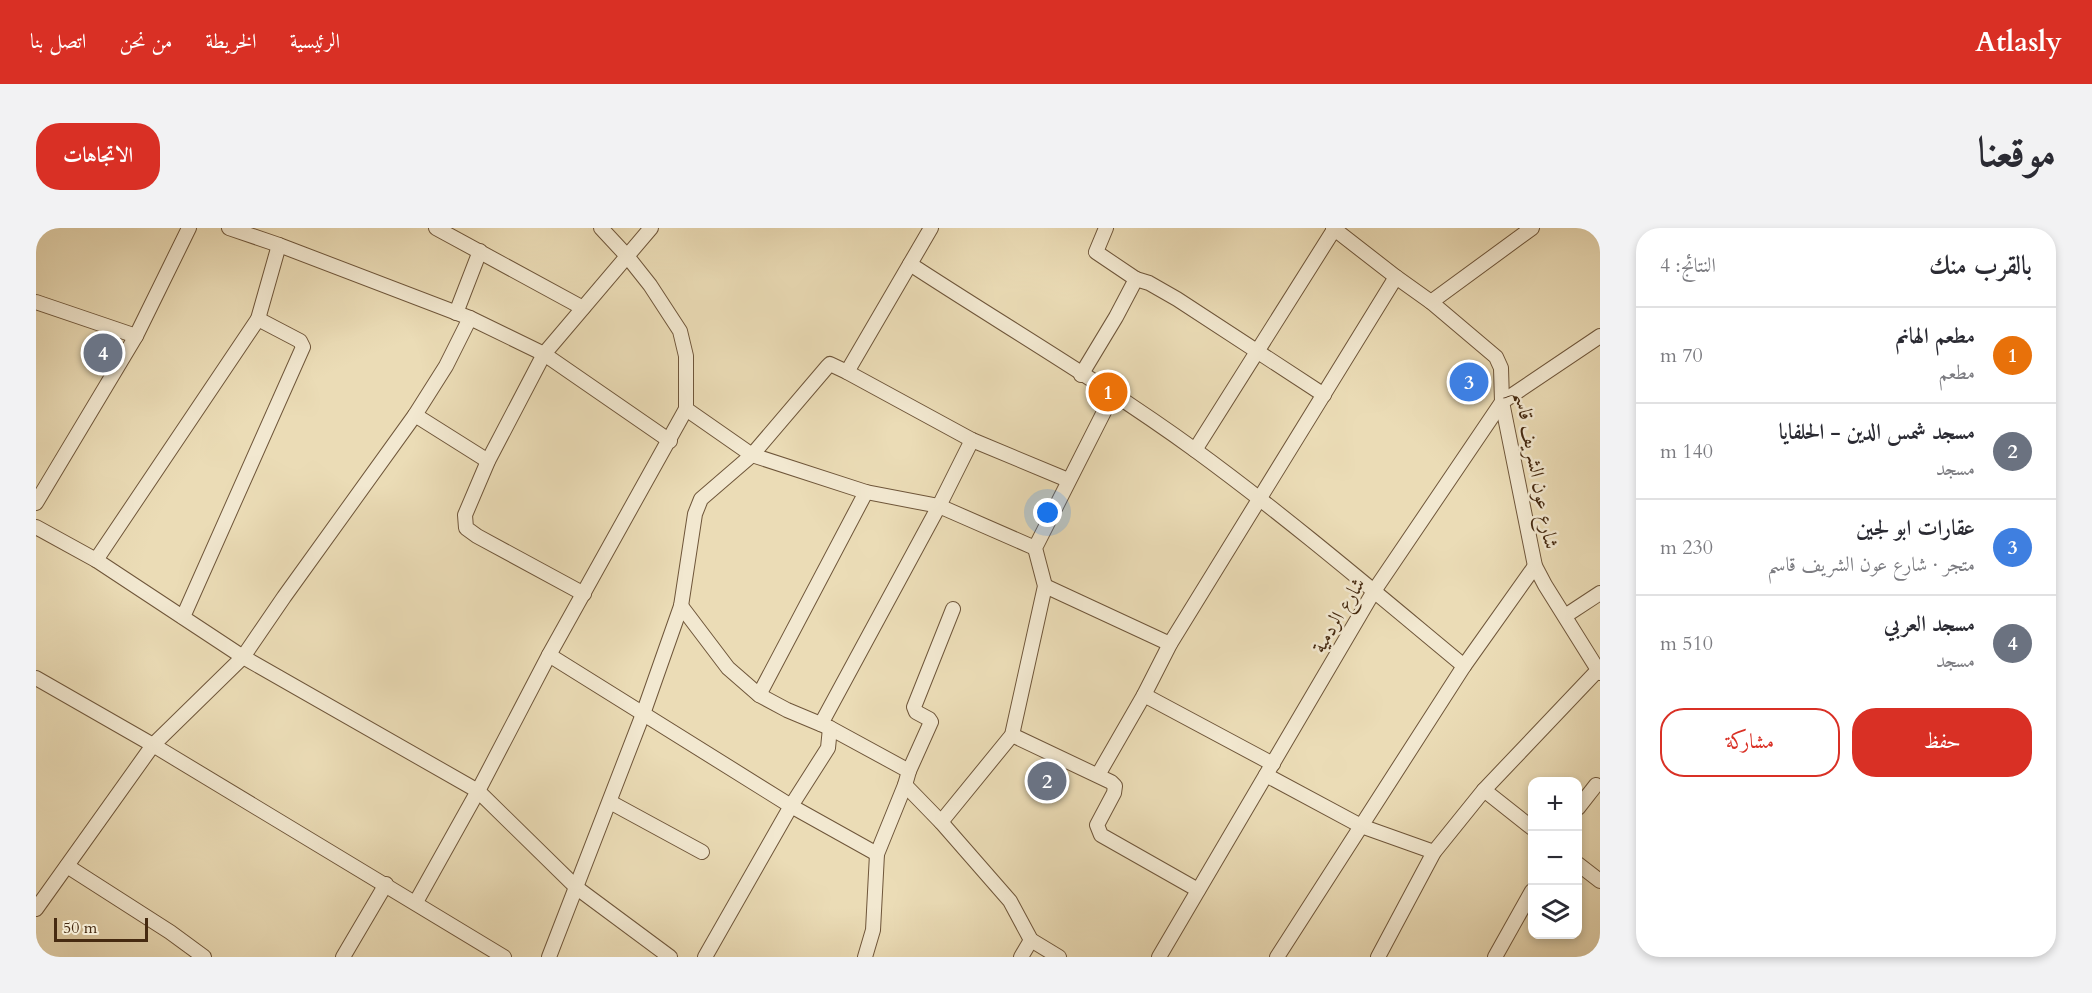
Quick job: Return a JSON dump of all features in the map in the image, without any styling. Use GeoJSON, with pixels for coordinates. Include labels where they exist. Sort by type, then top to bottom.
{"type":"FeatureCollection","features":[{"type":"Feature","properties":{"kind":"street"},"geometry":{"type":"LineString","coordinates":[[36,503],[136,336],[189,228]]}},
{"type":"Feature","properties":{"kind":"street"},"geometry":{"type":"LineString","coordinates":[[229,228],[470,318],[544,354],[670,441]]}},
{"type":"Feature","properties":{"kind":"street"},"geometry":{"type":"LineString","coordinates":[[436,228],[460,234],[480,250],[583,308]]}},
{"type":"Feature","properties":{"kind":"street"},"geometry":{"type":"LineString","coordinates":[[416,902],[686,409],[686,356],[680,331],[650,285],[601,228]]}},
{"type":"Feature","properties":{"kind":"street"},"geometry":{"type":"LineString","coordinates":[[584,594],[477,536],[466,528],[465,515],[488,461],[544,354],[651,228]]}},
{"type":"Feature","properties":{"kind":"street"},"geometry":{"type":"LineString","coordinates":[[847,372],[931,228]]}},
{"type":"Feature","properties":{"kind":"street"},"geometry":{"type":"LineString","coordinates":[[1106,228],[1096,252],[1136,279],[1177,299],[1324,395]]}},
{"type":"Feature","properties":{"kind":"street"},"geometry":{"type":"LineString","coordinates":[[1195,450],[1335,228]]}},
{"type":"Feature","properties":{"kind":"street","name":"شارع عون الشريف قاسم"},"geometry":{"type":"LineString","coordinates":[[1335,228],[1396,278],[1431,302],[1496,357],[1501,368],[1502,402],[1535,566],[1599,671]]}},
{"type":"Feature","properties":{"kind":"street"},"geometry":{"type":"LineString","coordinates":[[1431,302],[1532,228]]}},
{"type":"Feature","properties":{"kind":"street"},"geometry":{"type":"LineString","coordinates":[[96,560],[258,319],[279,245]]}},
{"type":"Feature","properties":{"kind":"street"},"geometry":{"type":"LineString","coordinates":[[456,313],[480,250]]}},
{"type":"Feature","properties":{"kind":"street"},"geometry":{"type":"LineString","coordinates":[[910,264],[1113,394],[1195,450],[1374,591],[1464,666]]}},
{"type":"Feature","properties":{"kind":"street"},"geometry":{"type":"LineString","coordinates":[[1098,776],[1170,644],[1396,278]]}},
{"type":"Feature","properties":{"kind":"street"},"geometry":{"type":"LineString","coordinates":[[1081,375],[1136,279]]}},
{"type":"Feature","properties":{"kind":"street"},"geometry":{"type":"LineString","coordinates":[[36,302],[136,336]]}},
{"type":"Feature","properties":{"kind":"street"},"geometry":{"type":"LineString","coordinates":[[36,909],[153,745],[243,657],[415,415],[446,366],[470,318]]}},
{"type":"Feature","properties":{"kind":"street"},"geometry":{"type":"LineString","coordinates":[[183,617],[303,347],[300,341],[258,319]]}},
{"type":"Feature","properties":{"kind":"street","name":"شارع الردمية"},"geometry":{"type":"LineString","coordinates":[[1159,957],[1374,591],[1502,402],[1600,336]]}},
{"type":"Feature","properties":{"kind":"street"},"geometry":{"type":"LineString","coordinates":[[549,957],[610,802],[681,606],[695,514],[701,499],[752,455],[830,364],[834,364],[972,440],[1068,480]]}},
{"type":"Feature","properties":{"kind":"street"},"geometry":{"type":"LineString","coordinates":[[941,822],[1012,735],[1045,586],[1035,548],[1113,394]]}},
{"type":"Feature","properties":{"kind":"street"},"geometry":{"type":"LineString","coordinates":[[686,409],[752,455],[866,492],[939,506],[1035,548]]}},
{"type":"Feature","properties":{"kind":"street"},"geometry":{"type":"LineString","coordinates":[[415,415],[488,461]]}},
{"type":"Feature","properties":{"kind":"street"},"geometry":{"type":"LineString","coordinates":[[705,957],[791,806],[828,748],[826,726],[972,440]]}},
{"type":"Feature","properties":{"kind":"street"},"geometry":{"type":"LineString","coordinates":[[759,695],[866,492]]}},
{"type":"Feature","properties":{"kind":"street"},"geometry":{"type":"LineString","coordinates":[[36,527],[96,560],[243,657],[478,791],[577,888],[670,957]]}},
{"type":"Feature","properties":{"kind":"street"},"geometry":{"type":"LineString","coordinates":[[1277,957],[1464,666],[1535,566]]}},
{"type":"Feature","properties":{"kind":"street"},"geometry":{"type":"LineString","coordinates":[[1045,586],[1170,644]]}},
{"type":"Feature","properties":{"kind":"street"},"geometry":{"type":"LineString","coordinates":[[1565,616],[1600,593]]}},
{"type":"Feature","properties":{"kind":"street"},"geometry":{"type":"LineString","coordinates":[[681,606],[728,668],[759,695],[787,710],[826,726],[909,771]]}},
{"type":"Feature","properties":{"kind":"street"},"geometry":{"type":"LineString","coordinates":[[865,957],[873,930],[877,854],[909,771],[931,722],[916,712],[914,708],[953,609]]}},
{"type":"Feature","properties":{"kind":"street"},"geometry":{"type":"LineString","coordinates":[[549,656],[791,806],[877,854]]}},
{"type":"Feature","properties":{"kind":"street"},"geometry":{"type":"LineString","coordinates":[[1378,957],[1434,852],[1484,790],[1599,671]]}},
{"type":"Feature","properties":{"kind":"street"},"geometry":{"type":"LineString","coordinates":[[37,680],[153,745],[504,957]]}},
{"type":"Feature","properties":{"kind":"street"},"geometry":{"type":"LineString","coordinates":[[1144,695],[1361,826],[1434,852]]}},
{"type":"Feature","properties":{"kind":"street"},"geometry":{"type":"LineString","coordinates":[[1012,735],[1115,786],[1114,794],[1097,825],[1101,835],[1198,890]]}},
{"type":"Feature","properties":{"kind":"street"},"geometry":{"type":"LineString","coordinates":[[1582,803],[1596,785]]}},
{"type":"Feature","properties":{"kind":"street"},"geometry":{"type":"LineString","coordinates":[[905,786],[941,822],[1010,901],[1031,940],[1059,957]]}},
{"type":"Feature","properties":{"kind":"street"},"geometry":{"type":"LineString","coordinates":[[1484,790],[1528,824]]}},
{"type":"Feature","properties":{"kind":"street"},"geometry":{"type":"LineString","coordinates":[[610,802],[702,852]]}},
{"type":"Feature","properties":{"kind":"street"},"geometry":{"type":"LineString","coordinates":[[67,866],[170,932],[204,957]]}},
{"type":"Feature","properties":{"kind":"street"},"geometry":{"type":"LineString","coordinates":[[1582,867],[1600,881]]}},
{"type":"Feature","properties":{"kind":"street"},"geometry":{"type":"LineString","coordinates":[[343,957],[386,885]]}},
{"type":"Feature","properties":{"kind":"street"},"geometry":{"type":"LineString","coordinates":[[1495,957],[1528,900]]}},
{"type":"Feature","properties":{"kind":"street"},"geometry":{"type":"LineString","coordinates":[[1021,957],[1031,940]]}},
{"type":"Feature","properties":{"kind":"place","name":"مسجد العربي"},"geometry":{"type":"Point","coordinates":[103,353]}},
{"type":"Feature","properties":{"kind":"place","name":"عقارات ابو لجين"},"geometry":{"type":"Point","coordinates":[1469,382]}},
{"type":"Feature","properties":{"kind":"place","name":"مطعم الهانم"},"geometry":{"type":"Point","coordinates":[1108,392]}},
{"type":"Feature","properties":{"kind":"place","name":"مسجد شمس الدين - الحلفايا"},"geometry":{"type":"Point","coordinates":[1047,781]}}]}
